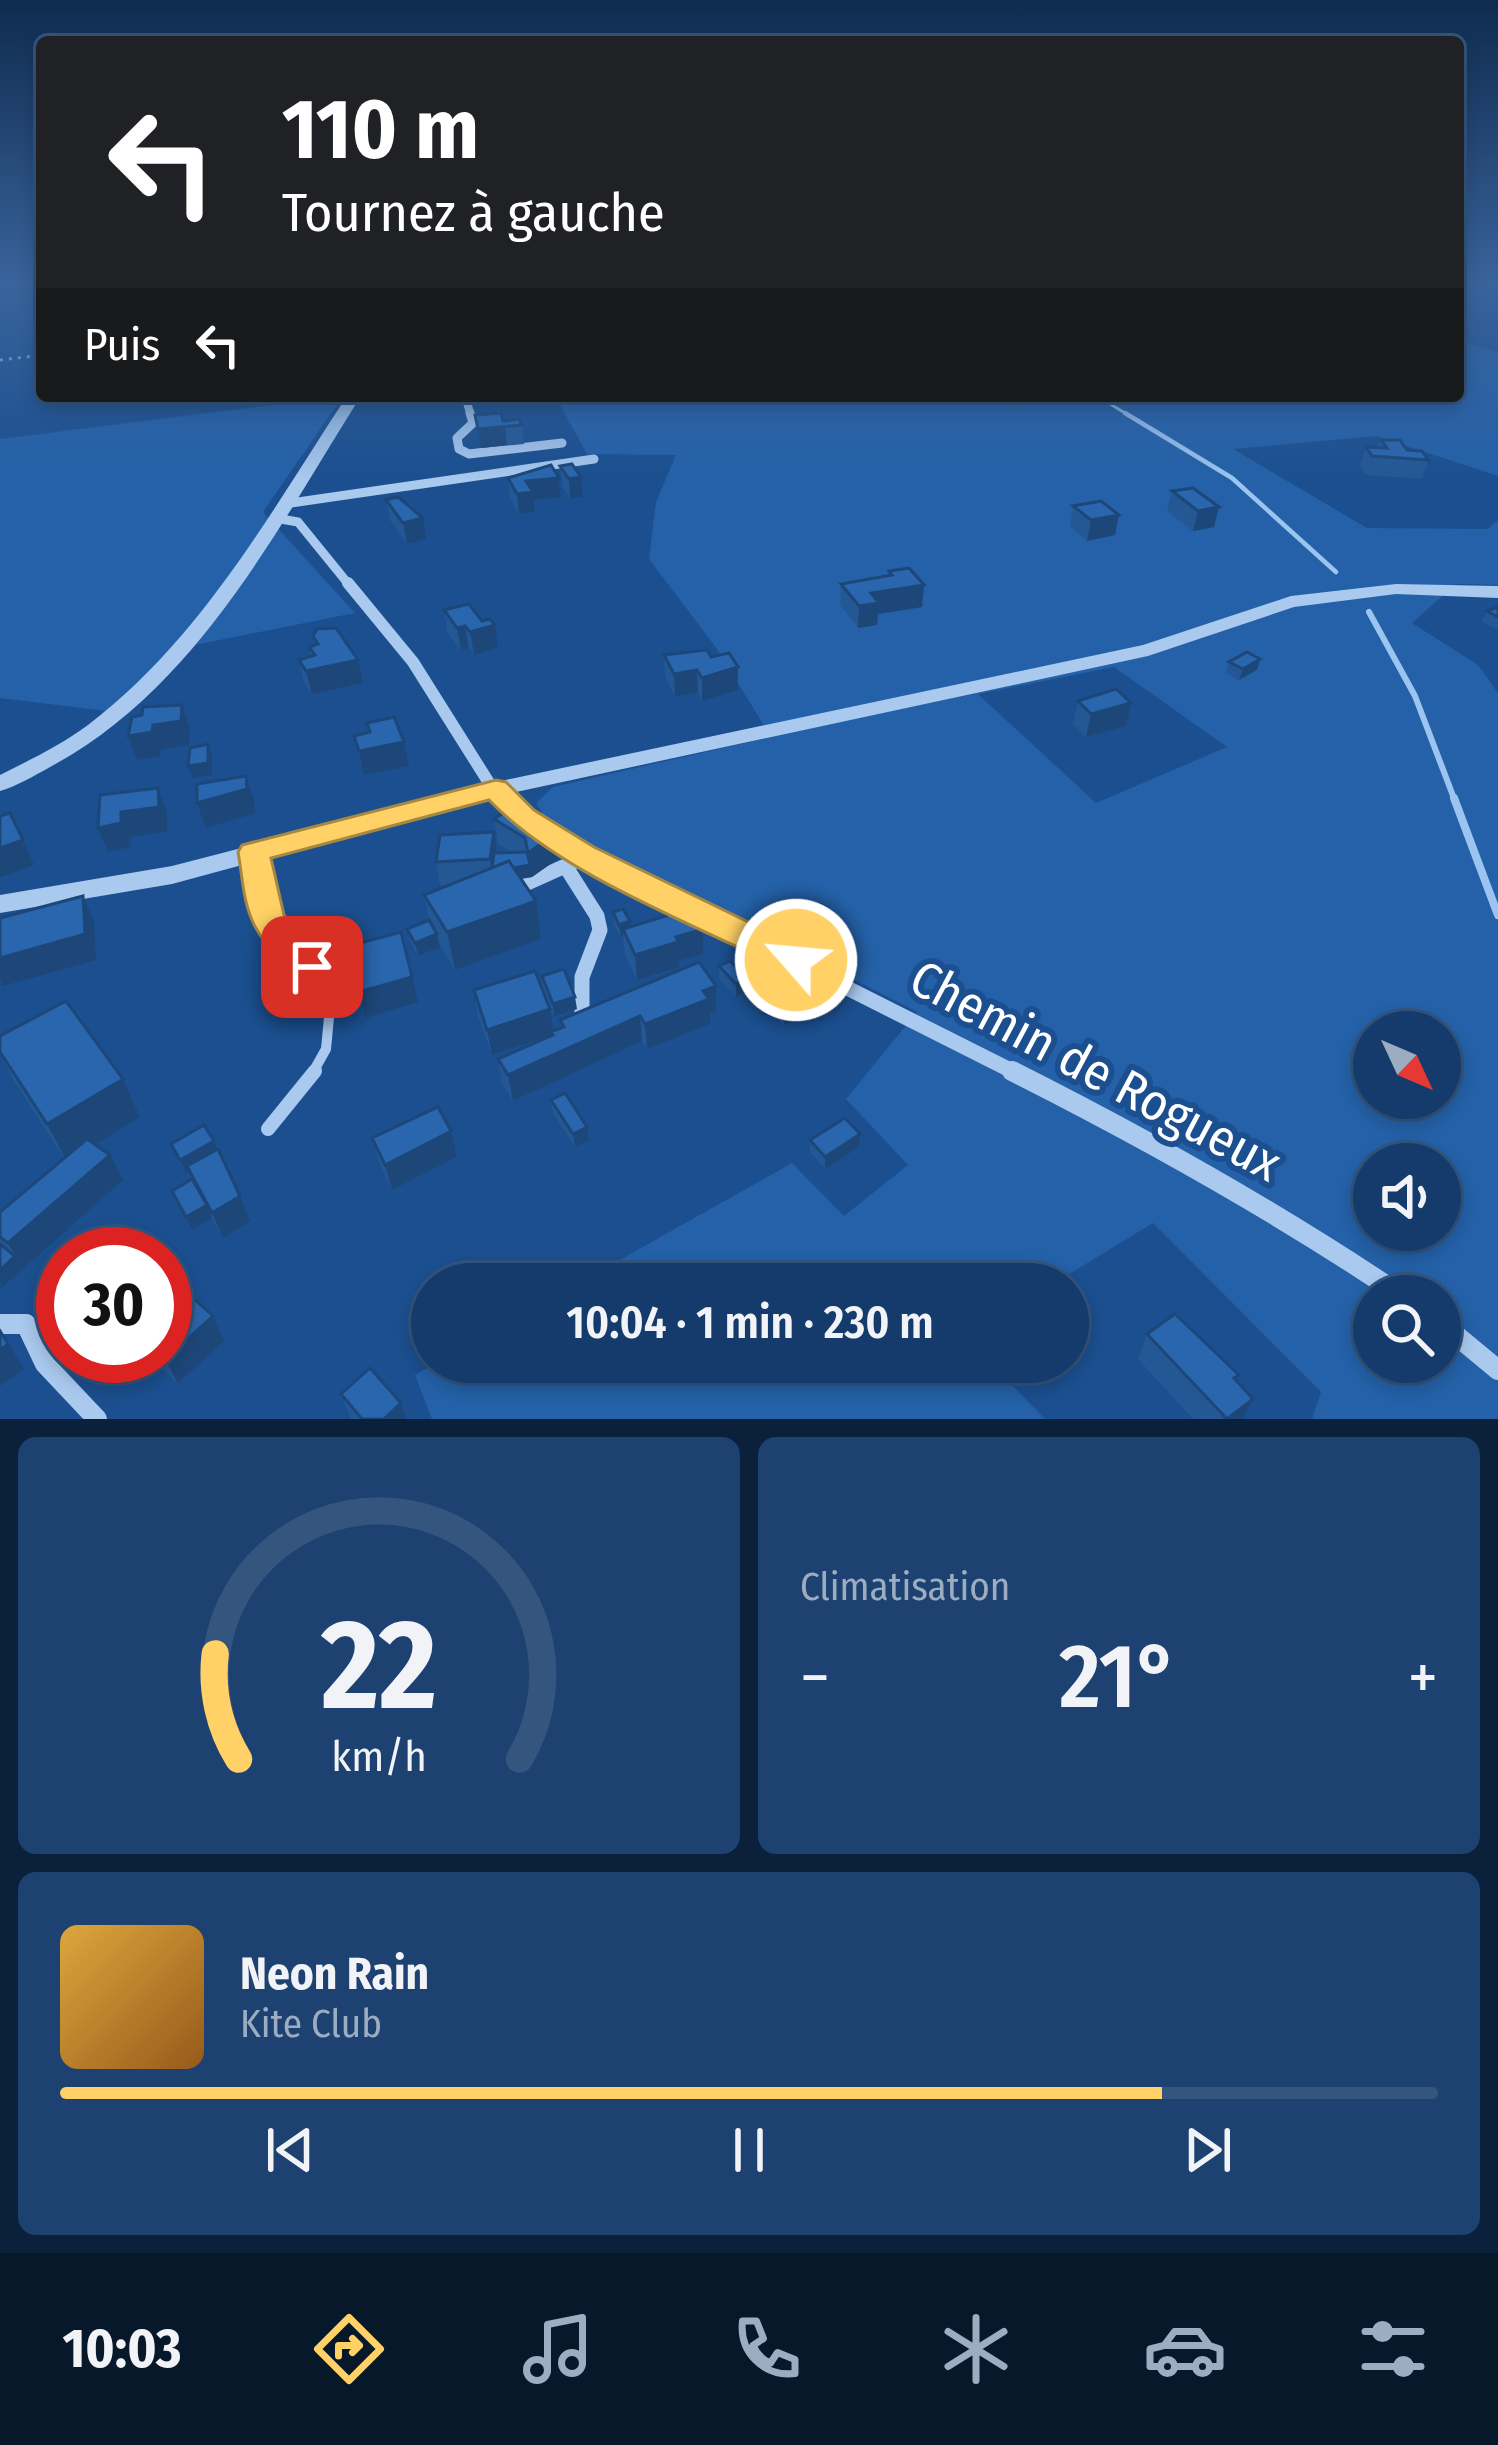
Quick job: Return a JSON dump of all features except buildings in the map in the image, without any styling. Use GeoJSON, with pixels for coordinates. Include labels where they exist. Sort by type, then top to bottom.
{"type":"FeatureCollection","features":[{"type":"Feature","properties":{"kind":"street"},"geometry":{"type":"LineString","coordinates":[[0,784],[94,730],[137,695],[196,633],[350,402]]}},
{"type":"Feature","properties":{"kind":"street"},"geometry":{"type":"LineString","coordinates":[[467,402],[473,422],[458,438],[459,449],[469,454],[562,443]]}},
{"type":"Feature","properties":{"kind":"street"},"geometry":{"type":"LineString","coordinates":[[280,511],[594,458]]}},
{"type":"Feature","properties":{"kind":"street","name":"Chemin de Rogueux"},"geometry":{"type":"LineString","coordinates":[[280,511],[298,522],[399,644],[496,789],[523,817],[583,855],[1180,1156],[1371,1275]]}},
{"type":"Feature","properties":{"kind":"street"},"geometry":{"type":"LineString","coordinates":[[0,904],[112,887],[496,789],[1148,650],[1291,602],[1396,589],[1498,592]]}},
{"type":"Feature","properties":{"kind":"street"},"geometry":{"type":"LineString","coordinates":[[506,893],[583,855]]}},
{"type":"Feature","properties":{"kind":"street"},"geometry":{"type":"LineString","coordinates":[[564,1036],[582,1028],[582,977],[600,930],[597,916],[566,867]]}},
{"type":"Feature","properties":{"kind":"street"},"geometry":{"type":"LineString","coordinates":[[0,1324],[26,1324],[45,1364],[97,1419]]}},
{"type":"Feature","properties":{"kind":"street"},"geometry":{"type":"LineString","coordinates":[[1461,1339],[1498,1370]]}},
{"type":"Feature","properties":{"kind":"lane"},"geometry":{"type":"LineString","coordinates":[[254,852],[268,920],[298,947],[327,986],[335,1025],[307,1084],[268,1129]]}},
{"type":"Feature","properties":{"kind":"path"},"geometry":{"type":"LineString","coordinates":[[0,360],[36,356]]}},
{"type":"Feature","properties":{"kind":"shaded area"},"geometry":{"type":"Polygon","coordinates":[[[1464,347],[1498,352],[1498,476],[1376,436],[1233,449],[1367,528],[1487,529],[1498,520],[1498,585],[1456,584],[1412,623],[1478,665],[1498,693],[1498,1419],[1312,1419],[1321,1392],[1153,1223],[1087,1263],[614,1263],[792,1163],[844,1216],[908,1165],[846,1099],[917,1012],[547,821],[536,803],[553,787],[771,737],[717,649],[649,559],[656,502],[676,455],[587,454],[558,402],[1464,402],[1464,347]],[[1114,667],[978,694],[1096,803],[1227,747],[1114,667]]]}},
{"type":"Feature","properties":{"kind":"shaded area"},"geometry":{"type":"Polygon","coordinates":[[[295,402],[339,402],[263,512],[355,613],[170,650],[122,713],[0,698],[0,439],[295,402]]]}},
{"type":"Feature","properties":{"kind":"shaded area"},"geometry":{"type":"Polygon","coordinates":[[[418,1383],[1010,1383],[1045,1419],[432,1419],[418,1383]]]}},
{"type":"Feature","properties":{"kind":"waterway"},"geometry":{"type":"LineString","coordinates":[[1107,402],[1130,416]]}},
{"type":"Feature","properties":{"kind":"waterway"},"geometry":{"type":"LineString","coordinates":[[1125,413],[1232,478],[1336,572]]}},
{"type":"Feature","properties":{"kind":"waterway"},"geometry":{"type":"LineString","coordinates":[[1369,612],[1415,696],[1455,801]]}},
{"type":"Feature","properties":{"kind":"waterway"},"geometry":{"type":"LineString","coordinates":[[1454,798],[1498,915]]}},
{"type":"Feature","properties":{"kind":"route"},"geometry":{"type":"LineString","coordinates":[[312,967],[268,920],[254,852],[496,789],[523,817],[583,855],[796,960]]}}]}
